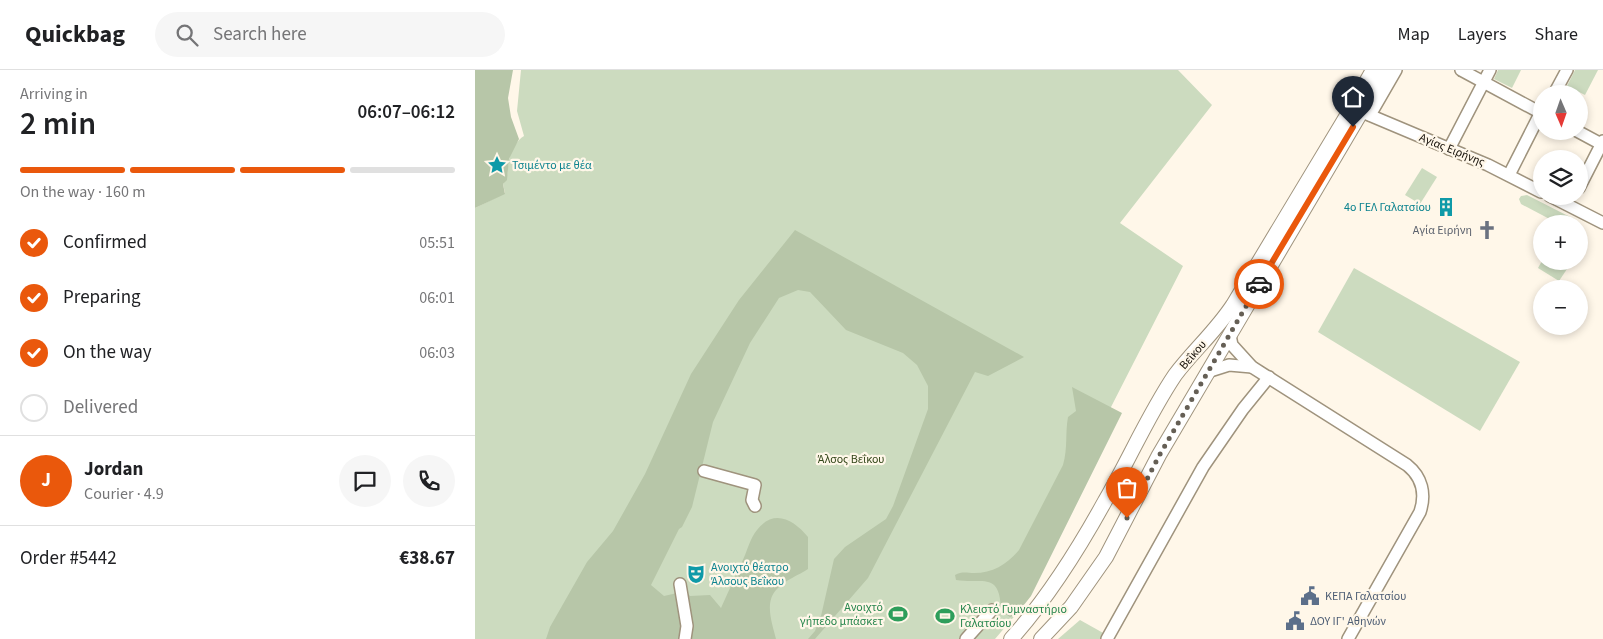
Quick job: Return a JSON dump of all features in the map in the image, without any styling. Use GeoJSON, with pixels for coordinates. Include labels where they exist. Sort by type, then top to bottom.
{"type":"FeatureCollection","features":[{"type":"Feature","properties":{"kind":"main road","name":"Βεΐκου"},"geometry":{"type":"LineString","coordinates":[[1011,639],[1067,565],[1176,375],[1216,329],[1233,305],[1373,70]]}},
{"type":"Feature","properties":{"kind":"main road","name":"Βεΐκου"},"geometry":{"type":"LineString","coordinates":[[1041,639],[1071,606],[1106,557],[1159,456],[1207,372],[1253,292],[1366,113],[1386,70]]}},
{"type":"Feature","properties":{"kind":"street"},"geometry":{"type":"LineString","coordinates":[[1366,113],[1396,70]]}},
{"type":"Feature","properties":{"kind":"street"},"geometry":{"type":"LineString","coordinates":[[1461,70],[1533,108]]}},
{"type":"Feature","properties":{"kind":"street"},"geometry":{"type":"LineString","coordinates":[[1449,149],[1490,70]]}},
{"type":"Feature","properties":{"kind":"street"},"geometry":{"type":"LineString","coordinates":[[1560,85],[1567,70]]}},
{"type":"Feature","properties":{"kind":"street","name":"Αγίας Ειρήνης"},"geometry":{"type":"LineString","coordinates":[[1366,113],[1509,175],[1533,188]]}},
{"type":"Feature","properties":{"kind":"street"},"geometry":{"type":"LineString","coordinates":[[1509,175],[1533,128]]}},
{"type":"Feature","properties":{"kind":"street"},"geometry":{"type":"LineString","coordinates":[[1588,136],[1603,143],[1588,171]]}},
{"type":"Feature","properties":{"kind":"street"},"geometry":{"type":"LineString","coordinates":[[1578,205],[1603,223]]}},
{"type":"Feature","properties":{"kind":"street"},"geometry":{"type":"LineString","coordinates":[[1230,335],[1232,345],[1252,367],[1407,465],[1417,474],[1422,485],[1422,502],[1418,517],[1348,639]]}},
{"type":"Feature","properties":{"kind":"street"},"geometry":{"type":"LineString","coordinates":[[1207,372],[1229,365],[1252,367]]}},
{"type":"Feature","properties":{"kind":"street"},"geometry":{"type":"LineString","coordinates":[[1107,639],[1203,467],[1269,377]]}},
{"type":"Feature","properties":{"kind":"street"},"geometry":{"type":"LineString","coordinates":[[704,471],[755,485],[752,500],[755,506]]}},
{"type":"Feature","properties":{"kind":"street"},"geometry":{"type":"LineString","coordinates":[[680,584],[687,626],[685,639]]}},
{"type":"Feature","properties":{"kind":"street"},"geometry":{"type":"LineString","coordinates":[[966,639],[992,610]]}},
{"type":"Feature","properties":{"kind":"green space"},"geometry":{"type":"Polygon","coordinates":[[[475,70],[513,70],[508,98],[511,117],[519,139],[509,159],[507,180],[503,184],[505,194],[475,208],[475,70]]]}},
{"type":"Feature","properties":{"kind":"green space","name":"Άλσος Βεΐκου"},"geometry":{"type":"Polygon","coordinates":[[[521,70],[1178,70],[1212,105],[1120,223],[1183,266],[1111,407],[1023,606],[995,639],[475,639],[475,208],[505,193],[503,184],[507,176],[512,150],[516,143],[524,136],[517,111],[521,70]]]}},
{"type":"Feature","properties":{"kind":"green space"},"geometry":{"type":"Polygon","coordinates":[[[1498,70],[1521,70],[1512,88],[1494,79],[1498,70]]]}},
{"type":"Feature","properties":{"kind":"green space"},"geometry":{"type":"Polygon","coordinates":[[[1575,70],[1598,70],[1588,89],[1588,85],[1568,85],[1575,70]]]}},
{"type":"Feature","properties":{"kind":"green space"},"geometry":{"type":"Polygon","coordinates":[[[1422,168],[1437,177],[1420,204],[1405,195],[1422,168]]]}},
{"type":"Feature","properties":{"kind":"green space"},"geometry":{"type":"Polygon","coordinates":[[[1527,195],[1533,198],[1533,205],[1547,205],[1566,215],[1542,215],[1521,204],[1519,199],[1521,196],[1527,195]]]}},
{"type":"Feature","properties":{"kind":"green space"},"geometry":{"type":"Polygon","coordinates":[[[795,230],[1024,357],[988,376],[975,372],[868,578],[815,639],[808,639],[815,631],[821,616],[834,559],[845,547],[886,519],[893,506],[928,409],[928,386],[917,365],[903,353],[846,330],[810,292],[798,290],[779,298],[750,343],[713,422],[692,507],[651,585],[664,596],[686,591],[690,596],[710,595],[721,608],[750,541],[757,530],[770,519],[784,519],[797,526],[808,537],[808,569],[784,583],[773,594],[770,613],[776,639],[546,639],[550,627],[587,562],[613,531],[645,474],[691,374],[739,300],[795,230]]]}},
{"type":"Feature","properties":{"kind":"green space"},"geometry":{"type":"Polygon","coordinates":[[[1354,268],[1520,362],[1480,431],[1318,332],[1354,268]]]}},
{"type":"Feature","properties":{"kind":"green space"},"geometry":{"type":"Polygon","coordinates":[[[1541,270],[1566,270],[1560,280],[1541,270]]]}},
{"type":"Feature","properties":{"kind":"green space"},"geometry":{"type":"Polygon","coordinates":[[[1072,387],[1122,413],[1031,596],[1016,615],[1010,617],[1001,611],[1000,598],[994,585],[982,581],[956,580],[955,575],[981,573],[993,569],[1010,560],[1019,550],[1063,465],[1068,417],[1076,411],[1072,387]]]}},
{"type":"Feature","properties":{"kind":"green space"},"geometry":{"type":"Polygon","coordinates":[[[1080,620],[1105,634],[1102,639],[1058,639],[1080,620]]]}},
{"type":"Feature","properties":{"kind":"way so far"},"geometry":{"type":"LineString","coordinates":[[1127,518],[1159,456],[1259,284]]}},
{"type":"Feature","properties":{"kind":"place","name":"Τσιμέντο με θέα"},"geometry":{"type":"Point","coordinates":[497,165]}},
{"type":"Feature","properties":{"kind":"place","name":"4ο ΓΕΛ Γαλατσίου"},"geometry":{"type":"Point","coordinates":[1446,207]}},
{"type":"Feature","properties":{"kind":"place","name":"Αγία Ειρήνη"},"geometry":{"type":"Point","coordinates":[1487,230]}},
{"type":"Feature","properties":{"kind":"place","name":"Ανοιχτό θέατρο Άλσους Βεΐκου"},"geometry":{"type":"Point","coordinates":[696,574]}},
{"type":"Feature","properties":{"kind":"place","name":"ΚΕΠΑ Γαλατσίου"},"geometry":{"type":"Point","coordinates":[1310,596]}},
{"type":"Feature","properties":{"kind":"place","name":"Ανοιχτό γήπεδο μπάσκετ"},"geometry":{"type":"Point","coordinates":[898,614]}},
{"type":"Feature","properties":{"kind":"place","name":"Κλειστό Γυμναστήριο Γαλατσίου"},"geometry":{"type":"Point","coordinates":[945,616]}},
{"type":"Feature","properties":{"kind":"place","name":"ΔΟΥ ΙΓ' Αθηνών"},"geometry":{"type":"Point","coordinates":[1295,621]}},
{"type":"Feature","properties":{"kind":"route"},"geometry":{"type":"LineString","coordinates":[[1259,284],[1353,127]]}}]}
